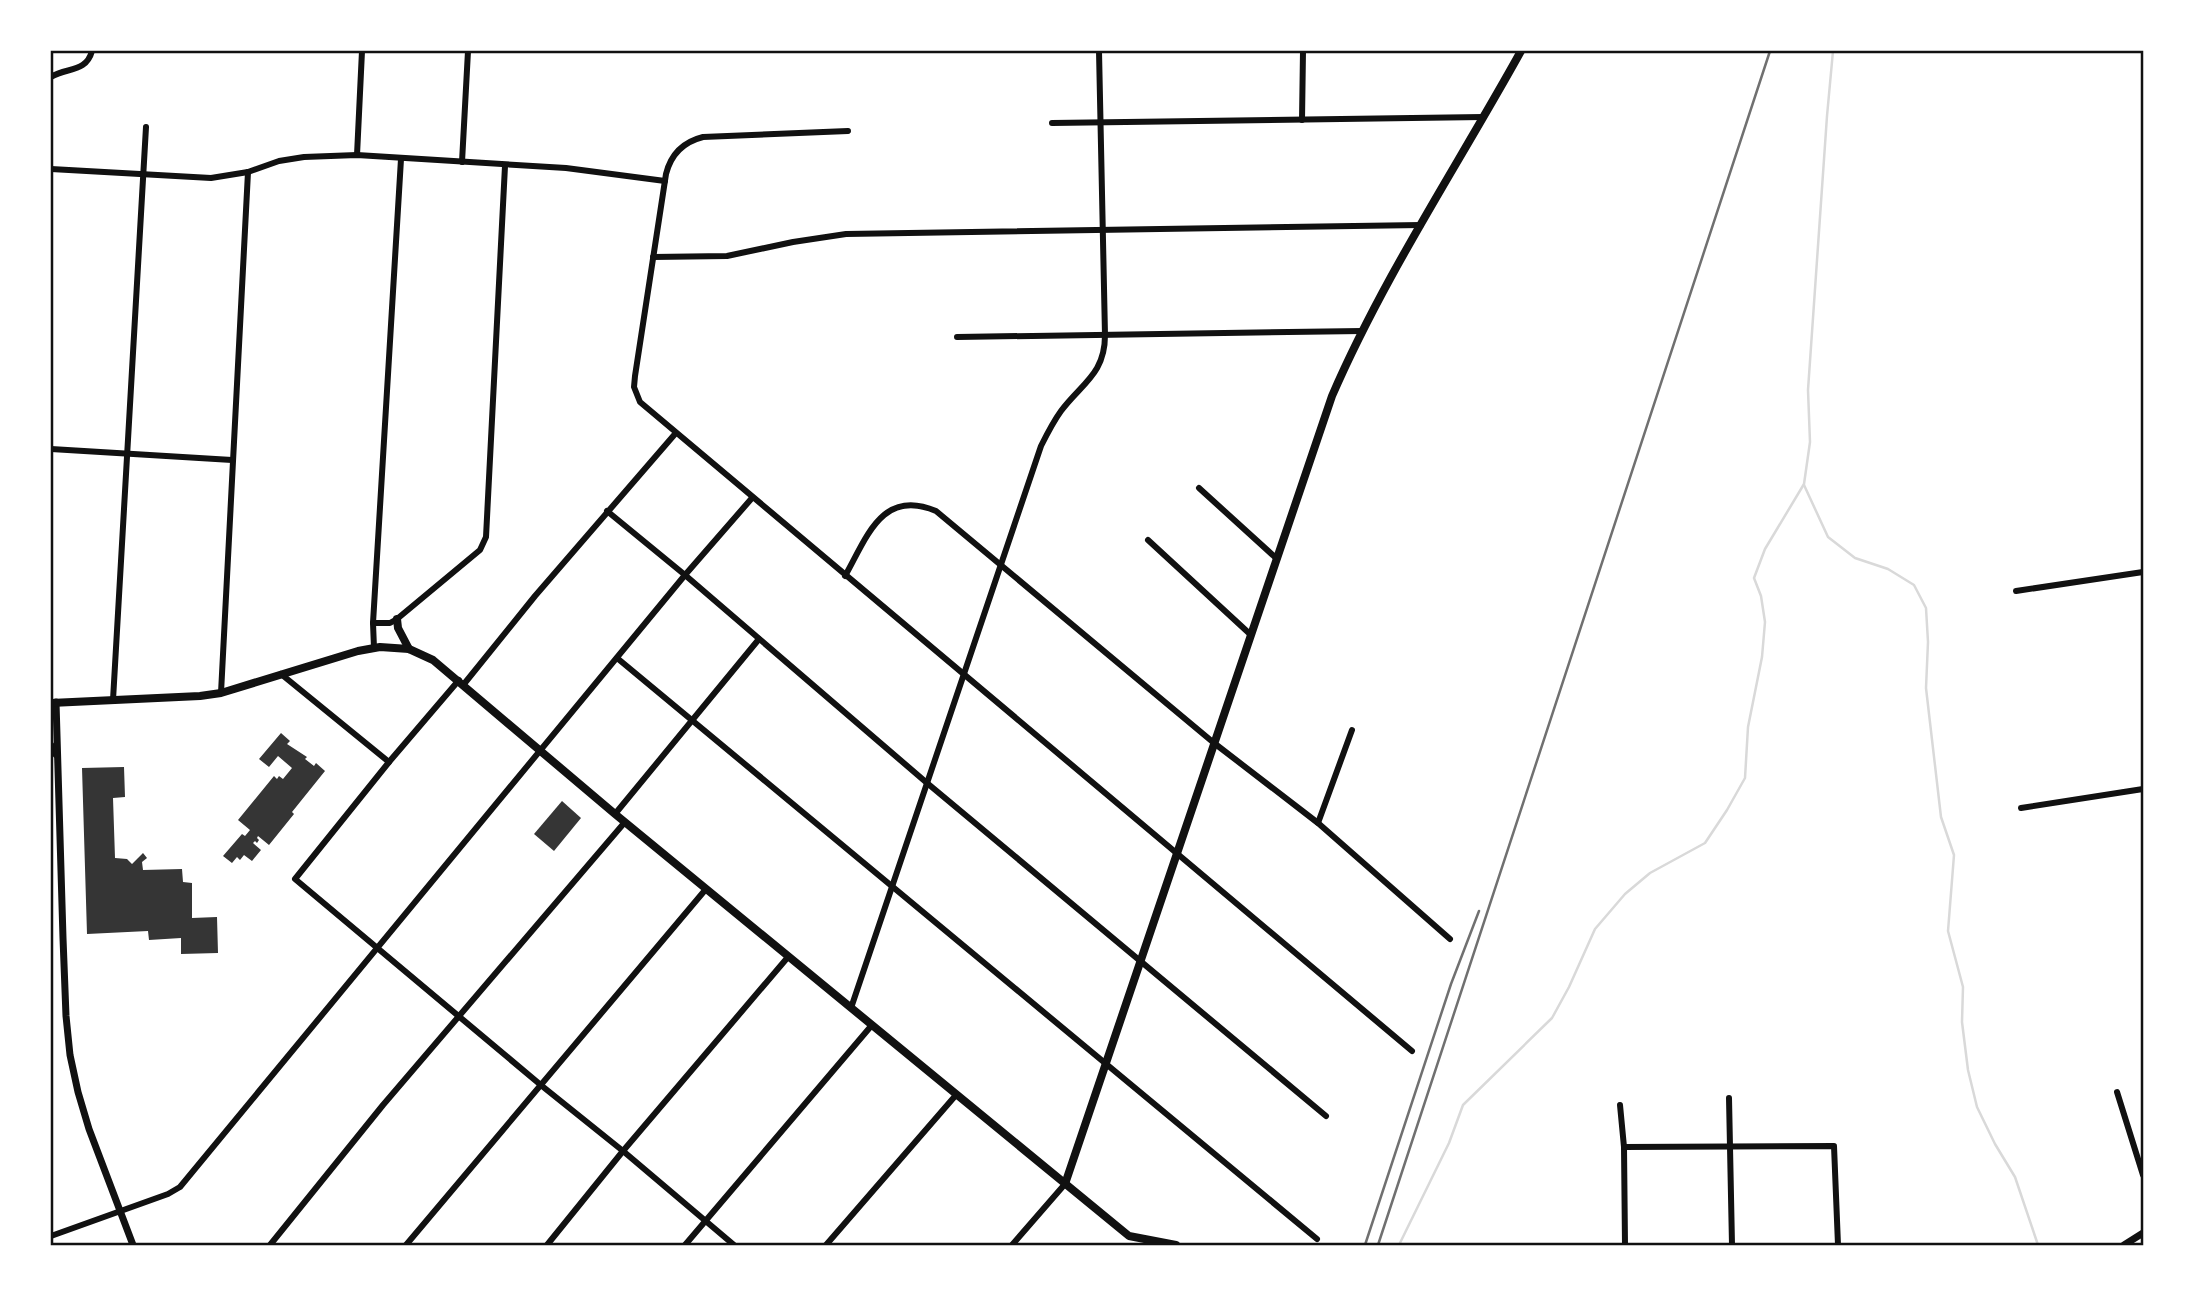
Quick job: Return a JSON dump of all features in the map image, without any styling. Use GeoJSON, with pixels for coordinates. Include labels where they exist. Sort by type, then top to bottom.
{"type":"FeatureCollection","features":[{"type":"Feature","properties":{"kind":"main road"},"geometry":{"type":"LineString","coordinates":[[1065,1184],[1332,396],[1362,331],[1521,51]]}},
{"type":"Feature","properties":{"kind":"main road"},"geometry":{"type":"LineString","coordinates":[[397,619],[398,628],[409,649]]}},
{"type":"Feature","properties":{"kind":"main road"},"geometry":{"type":"LineString","coordinates":[[53,702],[191,697],[221,693],[374,648],[409,649],[433,660],[615,814],[1129,1236],[1176,1245]]}},
{"type":"Feature","properties":{"kind":"main road"},"geometry":{"type":"LineString","coordinates":[[51,746],[56,754]]}},
{"type":"Feature","properties":{"kind":"street"},"geometry":{"type":"LineString","coordinates":[[51,77],[84,65],[90,60],[92,51]]}},
{"type":"Feature","properties":{"kind":"street"},"geometry":{"type":"LineString","coordinates":[[357,155],[362,51]]}},
{"type":"Feature","properties":{"kind":"street"},"geometry":{"type":"LineString","coordinates":[[462,162],[468,51]]}},
{"type":"Feature","properties":{"kind":"street"},"geometry":{"type":"LineString","coordinates":[[851,1008],[1041,446],[1060,413],[1094,376],[1103,355],[1105,335],[1099,51]]}},
{"type":"Feature","properties":{"kind":"street"},"geometry":{"type":"LineString","coordinates":[[1302,120],[1303,51]]}},
{"type":"Feature","properties":{"kind":"street"},"geometry":{"type":"LineString","coordinates":[[1052,123],[1483,117]]}},
{"type":"Feature","properties":{"kind":"street"},"geometry":{"type":"LineString","coordinates":[[113,700],[146,127]]}},
{"type":"Feature","properties":{"kind":"street"},"geometry":{"type":"LineString","coordinates":[[848,131],[703,137],[678,149],[668,165],[653,257],[634,387],[640,402],[1412,1051]]}},
{"type":"Feature","properties":{"kind":"street"},"geometry":{"type":"LineString","coordinates":[[51,170],[211,178],[248,172],[279,161],[304,157],[357,155],[566,169],[665,181]]}},
{"type":"Feature","properties":{"kind":"street"},"geometry":{"type":"LineString","coordinates":[[374,648],[373,623],[401,159]]}},
{"type":"Feature","properties":{"kind":"street"},"geometry":{"type":"LineString","coordinates":[[373,623],[390,623],[397,619],[484,544],[505,166]]}},
{"type":"Feature","properties":{"kind":"street"},"geometry":{"type":"LineString","coordinates":[[221,693],[248,172]]}},
{"type":"Feature","properties":{"kind":"street"},"geometry":{"type":"LineString","coordinates":[[653,257],[727,256],[846,234],[1421,225]]}},
{"type":"Feature","properties":{"kind":"street"},"geometry":{"type":"LineString","coordinates":[[957,337],[1362,331]]}},
{"type":"Feature","properties":{"kind":"street"},"geometry":{"type":"LineString","coordinates":[[675,434],[389,762],[295,879],[734,1245]]}},
{"type":"Feature","properties":{"kind":"street"},"geometry":{"type":"LineString","coordinates":[[51,449],[232,460]]}},
{"type":"Feature","properties":{"kind":"street"},"geometry":{"type":"LineString","coordinates":[[1199,488],[1276,558]]}},
{"type":"Feature","properties":{"kind":"street"},"geometry":{"type":"LineString","coordinates":[[51,1236],[168,1194],[180,1187],[685,575],[752,498]]}},
{"type":"Feature","properties":{"kind":"street"},"geometry":{"type":"LineString","coordinates":[[845,576],[873,525],[887,512],[915,505],[936,511],[1214,743],[1318,823],[1450,939]]}},
{"type":"Feature","properties":{"kind":"street"},"geometry":{"type":"LineString","coordinates":[[607,511],[1326,1116]]}},
{"type":"Feature","properties":{"kind":"street"},"geometry":{"type":"LineString","coordinates":[[1148,540],[1251,635]]}},
{"type":"Feature","properties":{"kind":"street"},"geometry":{"type":"LineString","coordinates":[[2016,591],[2143,572]]}},
{"type":"Feature","properties":{"kind":"street"},"geometry":{"type":"LineString","coordinates":[[615,814],[759,639]]}},
{"type":"Feature","properties":{"kind":"street"},"geometry":{"type":"LineString","coordinates":[[617,659],[1317,1239]]}},
{"type":"Feature","properties":{"kind":"street"},"geometry":{"type":"LineString","coordinates":[[281,674],[389,762]]}},
{"type":"Feature","properties":{"kind":"street"},"geometry":{"type":"LineString","coordinates":[[53,702],[55,808],[70,1055],[89,1129],[133,1245]]}},
{"type":"Feature","properties":{"kind":"street"},"geometry":{"type":"LineString","coordinates":[[1318,823],[1352,730]]}},
{"type":"Feature","properties":{"kind":"street"},"geometry":{"type":"LineString","coordinates":[[2021,808],[2143,789]]}},
{"type":"Feature","properties":{"kind":"street"},"geometry":{"type":"LineString","coordinates":[[270,1245],[383,1105],[625,822]]}},
{"type":"Feature","properties":{"kind":"street"},"geometry":{"type":"LineString","coordinates":[[406,1245],[706,889]]}},
{"type":"Feature","properties":{"kind":"street"},"geometry":{"type":"LineString","coordinates":[[547,1245],[788,957]]}},
{"type":"Feature","properties":{"kind":"street"},"geometry":{"type":"LineString","coordinates":[[685,1245],[872,1025]]}},
{"type":"Feature","properties":{"kind":"street"},"geometry":{"type":"LineString","coordinates":[[2118,1092],[2143,1175]]}},
{"type":"Feature","properties":{"kind":"street"},"geometry":{"type":"LineString","coordinates":[[826,1245],[956,1095]]}},
{"type":"Feature","properties":{"kind":"street"},"geometry":{"type":"LineString","coordinates":[[1729,1098],[1732,1245]]}},
{"type":"Feature","properties":{"kind":"street"},"geometry":{"type":"LineString","coordinates":[[1620,1105],[1624,1147],[1625,1245]]}},
{"type":"Feature","properties":{"kind":"street"},"geometry":{"type":"LineString","coordinates":[[1624,1147],[1834,1146],[1838,1245]]}},
{"type":"Feature","properties":{"kind":"street"},"geometry":{"type":"LineString","coordinates":[[1012,1245],[1065,1184]]}},
{"type":"Feature","properties":{"kind":"street"},"geometry":{"type":"LineString","coordinates":[[2124,1245],[2143,1233]]}},
{"type":"Feature","properties":{"kind":"building"},"geometry":{"type":"Polygon","coordinates":[[[281,733],[290,741],[287,744],[307,757],[305,759],[314,766],[316,763],[325,771],[269,845],[258,836],[257,843],[253,843],[261,850],[252,861],[244,855],[240,860],[237,857],[232,863],[223,856],[242,834],[245,836],[250,830],[238,820],[274,776],[283,779],[292,768],[278,756],[269,767],[259,759],[281,733]]]}},
{"type":"Feature","properties":{"kind":"building"},"geometry":{"type":"Polygon","coordinates":[[[124,767],[125,797],[113,798],[115,858],[127,859],[132,864],[143,853],[147,858],[142,862],[143,870],[182,869],[183,882],[192,883],[192,918],[217,917],[218,953],[181,954],[181,938],[149,940],[148,931],[87,934],[82,768],[124,767]]]}},
{"type":"Feature","properties":{"kind":"building"},"geometry":{"type":"Polygon","coordinates":[[[562,801],[581,818],[554,851],[534,834],[562,801]]]}},
{"type":"Feature","properties":{"kind":"waterway"},"geometry":{"type":"LineString","coordinates":[[1399,1245],[1449,1143],[1463,1105],[1552,1018],[1595,929],[1625,894],[1650,873],[1705,843],[1745,778],[1748,727],[1762,657],[1765,622],[1761,596],[1754,578],[1765,549],[1804,484],[1810,442],[1808,390],[1833,51]]}},
{"type":"Feature","properties":{"kind":"waterway"},"geometry":{"type":"LineString","coordinates":[[1804,485],[1828,537],[1855,558],[1888,569],[1914,585],[1926,608],[1926,688],[1941,817],[1954,855],[1948,931],[1963,987],[1962,1022],[1968,1070],[1977,1107],[2015,1177],[2038,1245]]}},
{"type":"Feature","properties":{"kind":"railway"},"geometry":{"type":"LineString","coordinates":[[1378,1245],[1770,51]]}},
{"type":"Feature","properties":{"kind":"railway"},"geometry":{"type":"LineString","coordinates":[[1365,1245],[1451,984],[1479,911]]}}]}
